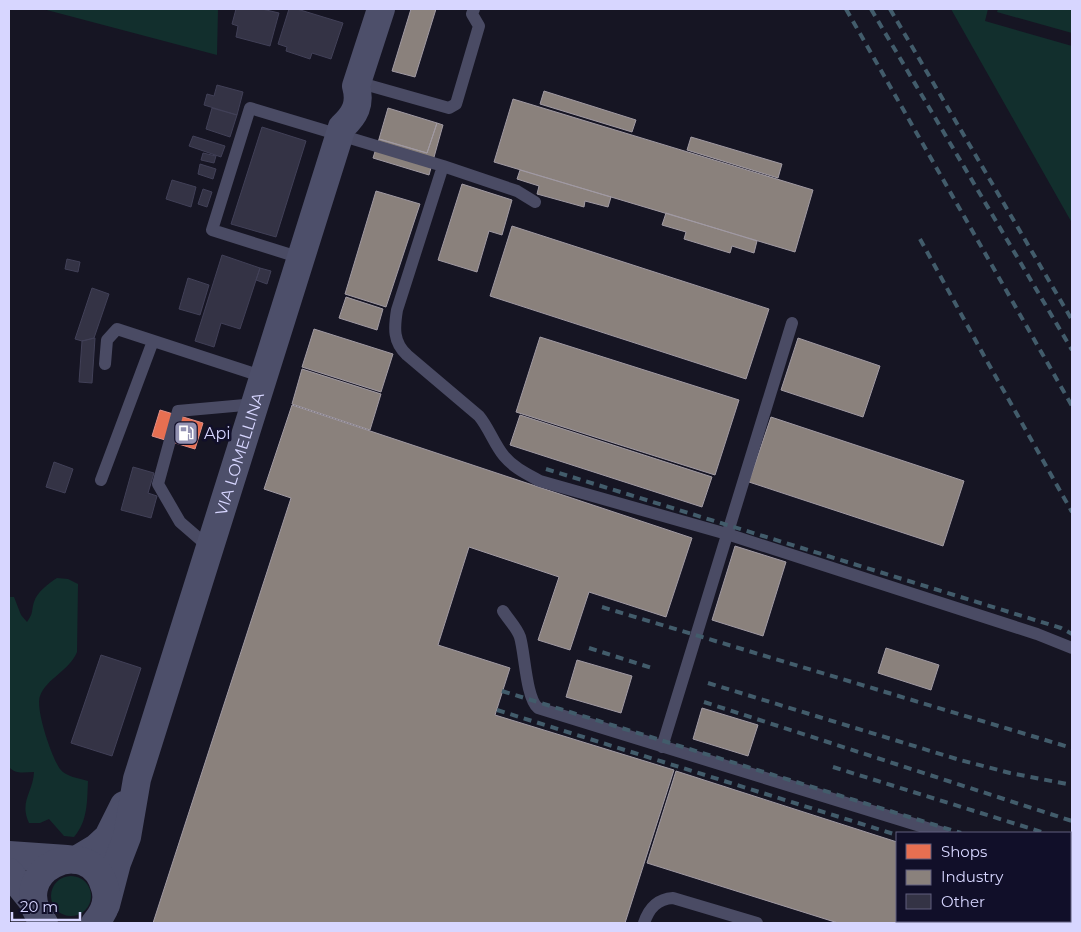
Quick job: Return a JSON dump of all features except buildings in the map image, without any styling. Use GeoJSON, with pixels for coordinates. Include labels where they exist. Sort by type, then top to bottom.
{"type":"FeatureCollection","features":[{"type":"Feature","properties":{"kind":"main road","name":"VIA LOMELLINA"},"geometry":{"type":"LineString","coordinates":[[98,918],[128,837],[137,779],[341,132],[340,113],[344,98],[346,93],[356,84],[381,9]]}},
{"type":"Feature","properties":{"kind":"main road","name":"VIA LOMELLINA"},"geometry":{"type":"LineString","coordinates":[[41,918],[34,889],[38,878],[46,868],[57,862],[72,860],[96,848],[108,837],[137,779]]}},
{"type":"Feature","properties":{"kind":"main road"},"geometry":{"type":"LineString","coordinates":[[9,855],[72,860]]}},
{"type":"Feature","properties":{"kind":"main road","name":"VIA LOMELLINA"},"geometry":{"type":"LineString","coordinates":[[72,860],[88,864],[104,881],[107,893],[98,918]]}},
{"type":"Feature","properties":{"kind":"main road"},"geometry":{"type":"LineString","coordinates":[[9,872],[41,918]]}},
{"type":"Feature","properties":{"kind":"lane"},"geometry":{"type":"LineString","coordinates":[[356,84],[449,108],[456,104],[479,26],[472,14],[474,9]]}},
{"type":"Feature","properties":{"kind":"lane"},"geometry":{"type":"LineString","coordinates":[[301,258],[212,230],[250,108],[341,132],[517,191],[527,195],[535,202]]}},
{"type":"Feature","properties":{"kind":"lane"},"geometry":{"type":"LineString","coordinates":[[443,166],[397,310],[394,326],[396,340],[399,348],[478,416],[486,425],[503,455],[523,473],[540,480],[727,534],[1036,634],[1072,648]]}},
{"type":"Feature","properties":{"kind":"lane"},"geometry":{"type":"LineString","coordinates":[[662,746],[792,323]]}},
{"type":"Feature","properties":{"kind":"lane"},"geometry":{"type":"LineString","coordinates":[[105,364],[107,340],[117,329],[264,377]]}},
{"type":"Feature","properties":{"kind":"lane"},"geometry":{"type":"LineString","coordinates":[[101,480],[153,341]]}},
{"type":"Feature","properties":{"kind":"lane"},"geometry":{"type":"LineString","coordinates":[[210,548],[180,522],[158,484],[178,411],[256,404]]}},
{"type":"Feature","properties":{"kind":"lane"},"geometry":{"type":"LineString","coordinates":[[502,612],[519,635],[530,695],[534,705],[538,708],[939,832]]}},
{"type":"Feature","properties":{"kind":"lane"},"geometry":{"type":"LineString","coordinates":[[644,923],[655,903],[662,899],[673,898],[757,923]]}},
{"type":"Feature","properties":{"kind":"green space"},"geometry":{"type":"Polygon","coordinates":[[[43,9],[218,9],[217,55],[43,9]]]}},
{"type":"Feature","properties":{"kind":"green space"},"geometry":{"type":"Polygon","coordinates":[[[951,9],[988,9],[985,21],[1072,46],[1072,223],[951,9]]]}},
{"type":"Feature","properties":{"kind":"green space"},"geometry":{"type":"Polygon","coordinates":[[[998,9],[1072,9],[1072,33],[997,12],[998,9]]]}},
{"type":"Feature","properties":{"kind":"green space"},"geometry":{"type":"Polygon","coordinates":[[[57,578],[68,579],[78,584],[77,652],[69,664],[43,690],[39,702],[45,733],[60,769],[69,776],[88,781],[84,818],[79,831],[74,837],[64,836],[49,819],[40,823],[29,823],[25,809],[34,772],[18,772],[9,767],[9,597],[14,597],[21,615],[27,622],[32,614],[34,602],[40,591],[57,578]]]}},
{"type":"Feature","properties":{"kind":"green space"},"geometry":{"type":"Polygon","coordinates":[[[71,876],[85,882],[91,896],[85,910],[71,916],[57,910],[51,896],[57,882],[71,876]]]}},
{"type":"Feature","properties":{"kind":"railway"},"geometry":{"type":"LineString","coordinates":[[846,9],[1072,406]]}},
{"type":"Feature","properties":{"kind":"railway"},"geometry":{"type":"LineString","coordinates":[[871,9],[1072,350]]}},
{"type":"Feature","properties":{"kind":"railway"},"geometry":{"type":"LineString","coordinates":[[890,9],[1072,320]]}},
{"type":"Feature","properties":{"kind":"railway"},"geometry":{"type":"LineString","coordinates":[[920,239],[1072,512]]}},
{"type":"Feature","properties":{"kind":"railway"},"geometry":{"type":"LineString","coordinates":[[546,469],[1061,628],[1072,634]]}},
{"type":"Feature","properties":{"kind":"railway"},"geometry":{"type":"LineString","coordinates":[[602,607],[1072,748]]}},
{"type":"Feature","properties":{"kind":"railway"},"geometry":{"type":"LineString","coordinates":[[589,648],[655,669]]}},
{"type":"Feature","properties":{"kind":"railway"},"geometry":{"type":"LineString","coordinates":[[708,683],[960,760],[1010,773],[1072,785]]}},
{"type":"Feature","properties":{"kind":"railway"},"geometry":{"type":"LineString","coordinates":[[502,691],[958,832]]}},
{"type":"Feature","properties":{"kind":"railway"},"geometry":{"type":"LineString","coordinates":[[704,702],[1072,821]]}},
{"type":"Feature","properties":{"kind":"railway"},"geometry":{"type":"LineString","coordinates":[[497,710],[896,835]]}},
{"type":"Feature","properties":{"kind":"railway"},"geometry":{"type":"LineString","coordinates":[[833,767],[1042,832]]}},
{"type":"Feature","properties":{"kind":"railway"},"geometry":{"type":"LineString","coordinates":[[1053,922],[1057,923]]}},
{"type":"Feature","properties":{"kind":"place","name":"Api"},"geometry":{"type":"Point","coordinates":[186,433]}}]}
